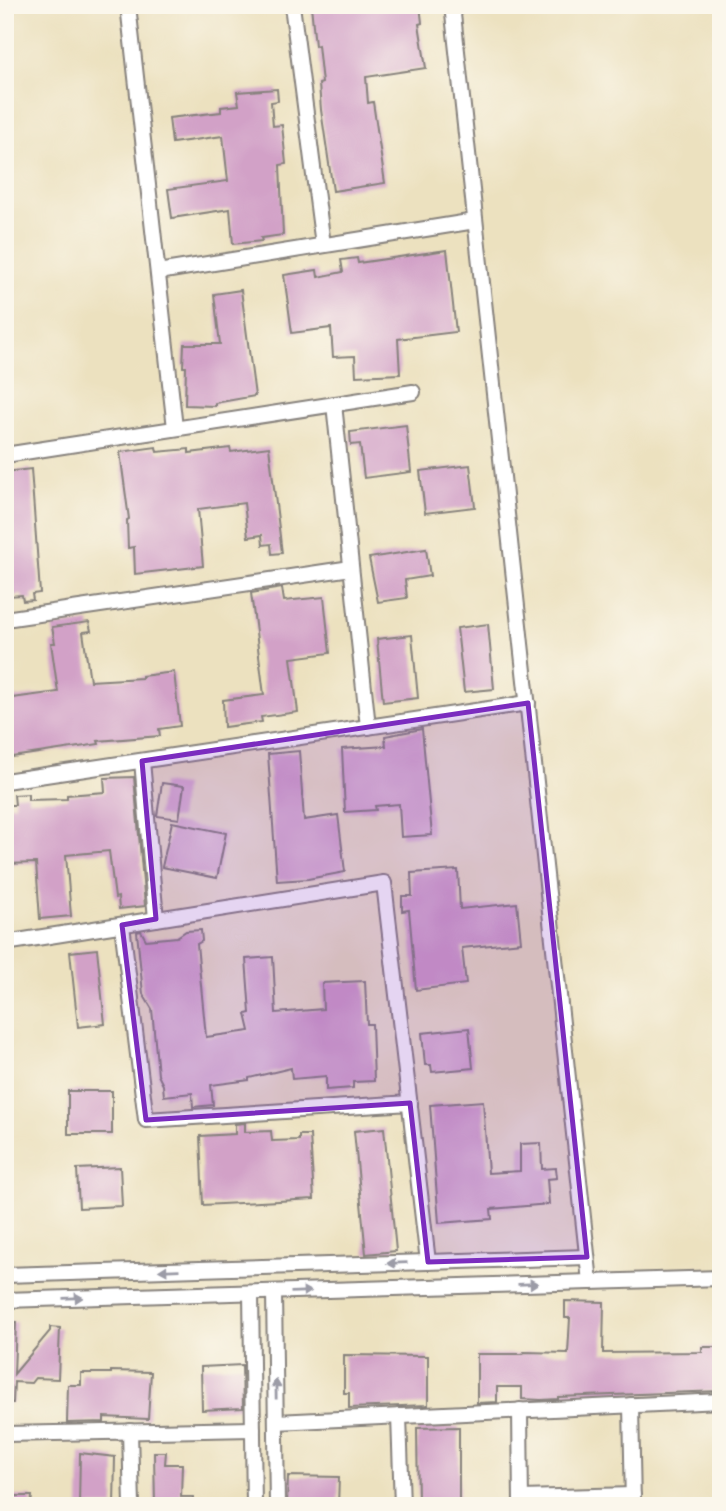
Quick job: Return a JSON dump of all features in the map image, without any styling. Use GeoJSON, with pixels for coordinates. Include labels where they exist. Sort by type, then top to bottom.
{"type":"FeatureCollection","features":[{"type":"Feature","properties":{"kind":"street"},"geometry":{"type":"LineString","coordinates":[[128,5],[175,428]]}},
{"type":"Feature","properties":{"kind":"street"},"geometry":{"type":"LineString","coordinates":[[292,5],[323,245]]}},
{"type":"Feature","properties":{"kind":"street"},"geometry":{"type":"LineString","coordinates":[[452,5],[590,1282]]}},
{"type":"Feature","properties":{"kind":"street"},"geometry":{"type":"LineString","coordinates":[[158,272],[475,221]]}},
{"type":"Feature","properties":{"kind":"street"},"geometry":{"type":"LineString","coordinates":[[5,455],[413,391]]}},
{"type":"Feature","properties":{"kind":"street"},"geometry":{"type":"LineString","coordinates":[[334,404],[368,727]]}},
{"type":"Feature","properties":{"kind":"street"},"geometry":{"type":"LineString","coordinates":[[5,619],[351,568]]}},
{"type":"Feature","properties":{"kind":"street"},"geometry":{"type":"LineString","coordinates":[[5,782],[528,703]]}},
{"type":"Feature","properties":{"kind":"street"},"geometry":{"type":"LineString","coordinates":[[142,761],[156,919]]}},
{"type":"Feature","properties":{"kind":"street"},"geometry":{"type":"LineString","coordinates":[[5,943],[384,883],[428,1262]]}},
{"type":"Feature","properties":{"kind":"street"},"geometry":{"type":"LineString","coordinates":[[122,925],[146,1120],[410,1104]]}},
{"type":"Feature","properties":{"kind":"street"},"geometry":{"type":"LineString","coordinates":[[5,1275],[587,1257]]}},
{"type":"Feature","properties":{"kind":"street"},"geometry":{"type":"LineString","coordinates":[[5,1300],[721,1278]]}},
{"type":"Feature","properties":{"kind":"street"},"geometry":{"type":"LineString","coordinates":[[251,1293],[254,1506]]}},
{"type":"Feature","properties":{"kind":"street"},"geometry":{"type":"LineString","coordinates":[[274,1293],[277,1506]]}},
{"type":"Feature","properties":{"kind":"street"},"geometry":{"type":"LineString","coordinates":[[276,1422],[721,1401]]}},
{"type":"Feature","properties":{"kind":"street"},"geometry":{"type":"LineString","coordinates":[[520,1410],[521,1502],[633,1500],[631,1405]]}},
{"type":"Feature","properties":{"kind":"street"},"geometry":{"type":"LineString","coordinates":[[399,1416],[402,1506]]}},
{"type":"Feature","properties":{"kind":"street"},"geometry":{"type":"LineString","coordinates":[[5,1434],[253,1429]]}},
{"type":"Feature","properties":{"kind":"street"},"geometry":{"type":"LineString","coordinates":[[130,1431],[132,1506]]}},
{"type":"Feature","properties":{"kind":"highlighted area"},"geometry":{"type":"Polygon","coordinates":[[[528,703],[587,1257],[428,1262],[410,1103],[146,1120],[122,925],[156,919],[142,761],[528,703]]]}},
{"type":"Feature","properties":{"kind":"building"},"geometry":{"type":"Polygon","coordinates":[[[311,5],[420,5],[422,23],[419,24],[426,68],[366,77],[368,103],[373,102],[385,183],[333,191],[321,110],[319,84],[322,83],[311,5]]]}},
{"type":"Feature","properties":{"kind":"building"},"geometry":{"type":"Polygon","coordinates":[[[277,89],[278,101],[271,102],[273,126],[282,125],[286,164],[280,165],[283,235],[261,238],[262,241],[233,244],[230,209],[172,218],[168,189],[228,181],[223,136],[172,143],[169,118],[221,112],[221,107],[239,105],[237,92],[277,89]]]}},
{"type":"Feature","properties":{"kind":"building"},"geometry":{"type":"Polygon","coordinates":[[[447,250],[456,332],[398,339],[400,374],[356,376],[355,356],[333,357],[331,328],[292,333],[284,275],[317,270],[318,277],[343,272],[341,260],[357,258],[358,263],[447,250]]]}},
{"type":"Feature","properties":{"kind":"building"},"geometry":{"type":"Polygon","coordinates":[[[241,290],[255,396],[215,403],[215,406],[185,405],[184,344],[220,344],[214,294],[241,290]]]}},
{"type":"Feature","properties":{"kind":"building"},"geometry":{"type":"Polygon","coordinates":[[[406,425],[411,472],[364,478],[360,444],[351,445],[350,432],[406,425]]]}},
{"type":"Feature","properties":{"kind":"building"},"geometry":{"type":"Polygon","coordinates":[[[156,447],[157,452],[189,449],[189,453],[230,448],[231,452],[269,447],[282,553],[272,554],[271,544],[263,545],[262,535],[248,537],[244,503],[198,509],[203,566],[135,574],[134,547],[128,548],[129,519],[120,452],[156,447]]]}},
{"type":"Feature","properties":{"kind":"building"},"geometry":{"type":"Polygon","coordinates":[[[470,465],[475,507],[425,513],[420,471],[470,465]]]}},
{"type":"Feature","properties":{"kind":"building"},"geometry":{"type":"Polygon","coordinates":[[[31,469],[40,593],[32,594],[33,600],[23,601],[22,595],[8,596],[5,566],[5,472],[31,469]]]}},
{"type":"Feature","properties":{"kind":"building"},"geometry":{"type":"Polygon","coordinates":[[[426,549],[430,576],[405,580],[407,598],[378,602],[369,558],[426,549]]]}},
{"type":"Feature","properties":{"kind":"building"},"geometry":{"type":"Polygon","coordinates":[[[282,588],[284,601],[324,597],[330,653],[291,658],[298,712],[261,717],[262,722],[224,727],[223,700],[264,695],[251,593],[282,588]]]}},
{"type":"Feature","properties":{"kind":"building"},"geometry":{"type":"Polygon","coordinates":[[[89,622],[91,631],[83,632],[90,681],[142,678],[174,672],[180,726],[159,729],[160,736],[98,741],[99,744],[5,758],[5,699],[58,692],[51,643],[55,643],[52,627],[89,622]]]}},
{"type":"Feature","properties":{"kind":"building"},"geometry":{"type":"Polygon","coordinates":[[[488,624],[494,689],[464,692],[457,628],[488,624]]]}},
{"type":"Feature","properties":{"kind":"building"},"geometry":{"type":"Polygon","coordinates":[[[412,635],[418,698],[383,702],[377,639],[412,635]]]}},
{"type":"Feature","properties":{"kind":"building"},"geometry":{"type":"Polygon","coordinates":[[[422,729],[432,835],[401,837],[399,804],[375,806],[376,810],[345,812],[342,749],[386,746],[385,736],[422,729]]]}},
{"type":"Feature","properties":{"kind":"building"},"geometry":{"type":"Polygon","coordinates":[[[299,751],[304,820],[338,815],[345,872],[277,881],[268,754],[299,751]]]}},
{"type":"Feature","properties":{"kind":"building"},"geometry":{"type":"Polygon","coordinates":[[[134,777],[145,906],[119,909],[109,851],[66,855],[71,916],[40,919],[36,863],[5,864],[5,805],[15,805],[14,795],[28,794],[28,800],[67,799],[67,795],[105,792],[104,778],[134,777]]]}},
{"type":"Feature","properties":{"kind":"building"},"geometry":{"type":"Polygon","coordinates":[[[162,783],[184,786],[179,819],[157,816],[162,783]]]}},
{"type":"Feature","properties":{"kind":"building"},"geometry":{"type":"Polygon","coordinates":[[[172,822],[226,833],[217,878],[162,867],[172,822]]]}},
{"type":"Feature","properties":{"kind":"building"},"geometry":{"type":"Polygon","coordinates":[[[458,870],[460,909],[517,903],[521,942],[462,948],[466,984],[416,990],[409,910],[402,911],[402,896],[412,896],[411,873],[458,870]]]}},
{"type":"Feature","properties":{"kind":"building"},"geometry":{"type":"Polygon","coordinates":[[[201,930],[202,941],[197,944],[206,1037],[250,1031],[246,1014],[250,1013],[246,959],[273,957],[276,1013],[323,1009],[322,983],[365,981],[367,1024],[372,1024],[374,1081],[353,1082],[353,1088],[326,1090],[326,1076],[292,1079],[291,1068],[249,1080],[211,1085],[213,1105],[193,1107],[192,1093],[164,1096],[158,1075],[152,1009],[143,994],[137,932],[141,931],[146,940],[177,937],[186,931],[201,930]]]}},
{"type":"Feature","properties":{"kind":"building"},"geometry":{"type":"Polygon","coordinates":[[[97,949],[105,1024],[78,1027],[70,952],[97,949]]]}},
{"type":"Feature","properties":{"kind":"building"},"geometry":{"type":"Polygon","coordinates":[[[469,1028],[473,1068],[432,1072],[431,1065],[425,1065],[422,1033],[469,1028]]]}},
{"type":"Feature","properties":{"kind":"building"},"geometry":{"type":"Polygon","coordinates":[[[68,1091],[112,1091],[112,1134],[68,1134],[68,1091]]]}},
{"type":"Feature","properties":{"kind":"building"},"geometry":{"type":"Polygon","coordinates":[[[483,1101],[488,1173],[520,1171],[520,1144],[541,1143],[542,1169],[556,1168],[557,1178],[547,1179],[549,1204],[491,1209],[492,1219],[439,1223],[430,1105],[483,1101]]]}},
{"type":"Feature","properties":{"kind":"building"},"geometry":{"type":"Polygon","coordinates":[[[245,1123],[245,1132],[271,1131],[272,1141],[299,1140],[299,1135],[310,1135],[314,1199],[203,1205],[200,1136],[235,1134],[235,1124],[245,1123]]]}},
{"type":"Feature","properties":{"kind":"building"},"geometry":{"type":"Polygon","coordinates":[[[384,1128],[396,1251],[366,1254],[354,1131],[384,1128]]]}},
{"type":"Feature","properties":{"kind":"building"},"geometry":{"type":"Polygon","coordinates":[[[120,1167],[122,1206],[79,1208],[77,1169],[120,1167]]]}},
{"type":"Feature","properties":{"kind":"building"},"geometry":{"type":"Polygon","coordinates":[[[565,1301],[604,1302],[603,1353],[702,1352],[702,1347],[721,1347],[721,1391],[558,1397],[541,1400],[522,1399],[522,1387],[497,1387],[497,1402],[477,1403],[477,1354],[568,1353],[570,1318],[565,1318],[565,1301]]]}},
{"type":"Feature","properties":{"kind":"building"},"geometry":{"type":"Polygon","coordinates":[[[5,1322],[16,1322],[14,1374],[50,1331],[50,1327],[60,1328],[58,1379],[35,1378],[31,1383],[14,1382],[13,1403],[5,1403],[5,1322]]]}},
{"type":"Feature","properties":{"kind":"building"},"geometry":{"type":"Polygon","coordinates":[[[344,1355],[428,1356],[428,1405],[349,1408],[349,1393],[344,1393],[344,1355]]]}},
{"type":"Feature","properties":{"kind":"building"},"geometry":{"type":"Polygon","coordinates":[[[242,1365],[243,1408],[202,1410],[201,1367],[242,1365]]]}},
{"type":"Feature","properties":{"kind":"building"},"geometry":{"type":"Polygon","coordinates":[[[151,1372],[148,1419],[104,1417],[104,1422],[67,1423],[68,1385],[81,1385],[81,1373],[151,1372]]]}},
{"type":"Feature","properties":{"kind":"building"},"geometry":{"type":"Polygon","coordinates":[[[459,1427],[459,1503],[418,1504],[417,1428],[459,1427]]]}},
{"type":"Feature","properties":{"kind":"building"},"geometry":{"type":"Polygon","coordinates":[[[154,1452],[166,1452],[165,1464],[182,1464],[181,1497],[193,1497],[193,1506],[155,1506],[154,1452]]]}},
{"type":"Feature","properties":{"kind":"building"},"geometry":{"type":"Polygon","coordinates":[[[80,1453],[115,1457],[114,1506],[79,1506],[80,1453]]]}},
{"type":"Feature","properties":{"kind":"building"},"geometry":{"type":"Polygon","coordinates":[[[288,1476],[339,1477],[338,1506],[287,1506],[288,1476]]]}},
{"type":"Feature","properties":{"kind":"building"},"geometry":{"type":"Polygon","coordinates":[[[5,1496],[32,1496],[31,1506],[5,1506],[5,1496]]]}}]}
